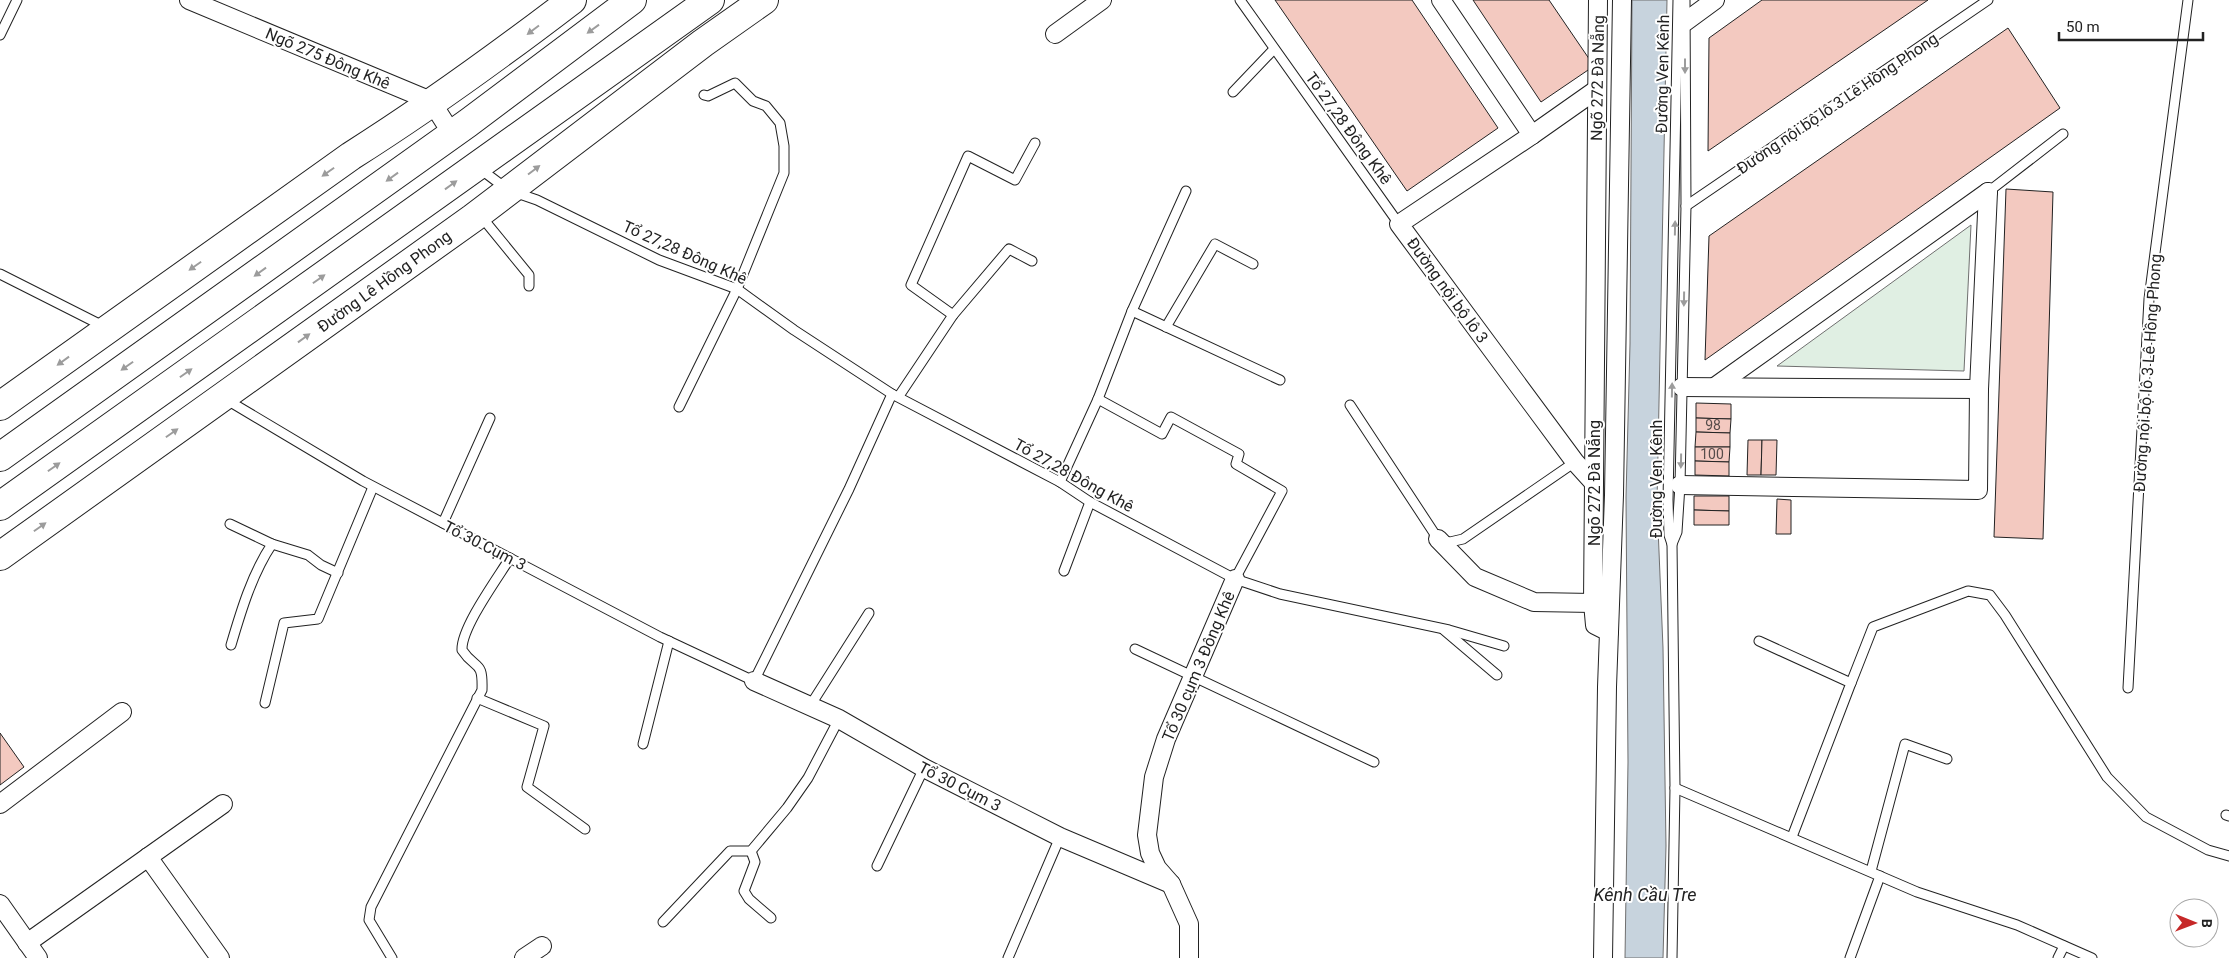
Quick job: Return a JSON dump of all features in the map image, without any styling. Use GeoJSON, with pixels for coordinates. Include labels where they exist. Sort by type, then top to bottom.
{"type":"FeatureCollection","features":[{"type":"Feature","properties":{"kind":"main road"},"geometry":{"type":"LineString","coordinates":[[0,406],[351,156],[405,122],[432,101],[501,54],[572,0]]}},
{"type":"Feature","properties":{"kind":"main road"},"geometry":{"type":"LineString","coordinates":[[0,457],[452,134],[632,0]]}},
{"type":"Feature","properties":{"kind":"main road"},"geometry":{"type":"LineString","coordinates":[[0,506],[710,0]]}},
{"type":"Feature","properties":{"kind":"main road","name":"Đường Lê Hồng Phong"},"geometry":{"type":"LineString","coordinates":[[0,556],[478,213],[703,43],[764,0]]}},
{"type":"Feature","properties":{"kind":"street","name":"Ngõ 275 Đông Khê"},"geometry":{"type":"LineString","coordinates":[[189,0],[432,101]]}},
{"type":"Feature","properties":{"kind":"street"},"geometry":{"type":"LineString","coordinates":[[1055,34],[1102,0]]}},
{"type":"Feature","properties":{"kind":"street"},"geometry":{"type":"LineString","coordinates":[[1440,0],[1532,135]]}},
{"type":"Feature","properties":{"kind":"street","name":"Ngõ 272 Đà Nẵng"},"geometry":{"type":"LineString","coordinates":[[1598,0],[1593,603],[1595,625],[1609,632]]}},
{"type":"Feature","properties":{"kind":"street"},"geometry":{"type":"LineString","coordinates":[[1603,958],[1609,632],[1614,495],[1622,0]]}},
{"type":"Feature","properties":{"kind":"street"},"geometry":{"type":"LineString","coordinates":[[1685,22],[1715,0]]}},
{"type":"Feature","properties":{"kind":"street","name":"Đường nội bộ lô 3"},"geometry":{"type":"LineString","coordinates":[[1594,483],[1575,462],[1399,224],[1596,90]]}},
{"type":"Feature","properties":{"kind":"street"},"geometry":{"type":"LineString","coordinates":[[432,101],[452,134]]}},
{"type":"Feature","properties":{"kind":"street"},"geometry":{"type":"LineString","coordinates":[[1716,386],[1988,192]]}},
{"type":"Feature","properties":{"kind":"street"},"geometry":{"type":"LineString","coordinates":[[1680,485],[1978,490],[1979,389],[1988,192]]}},
{"type":"Feature","properties":{"kind":"street"},"geometry":{"type":"LineString","coordinates":[[1682,386],[1979,389]]}},
{"type":"Feature","properties":{"kind":"street"},"geometry":{"type":"LineString","coordinates":[[1438,539],[1474,577],[1525,599],[1534,602],[1593,603]]}},
{"type":"Feature","properties":{"kind":"street","name":"Tổ 30 cụm 3 Đông Khê"},"geometry":{"type":"LineString","coordinates":[[1188,958],[1189,924],[1171,884],[1157,868],[1150,853],[1147,835],[1154,777],[1166,739],[1235,579]]}},
{"type":"Feature","properties":{"kind":"street","name":"Tổ 30 Cụm 3"},"geometry":{"type":"LineString","coordinates":[[754,681],[839,720],[924,768],[1060,837],[1171,884]]}},
{"type":"Feature","properties":{"kind":"street"},"geometry":{"type":"LineString","coordinates":[[0,804],[122,712]]}},
{"type":"Feature","properties":{"kind":"street"},"geometry":{"type":"LineString","coordinates":[[27,943],[223,804]]}},
{"type":"Feature","properties":{"kind":"street"},"geometry":{"type":"LineString","coordinates":[[148,857],[220,958]]}},
{"type":"Feature","properties":{"kind":"street"},"geometry":{"type":"LineString","coordinates":[[0,904],[38,958]]}},
{"type":"Feature","properties":{"kind":"street"},"geometry":{"type":"LineString","coordinates":[[524,958],[542,946]]}},
{"type":"Feature","properties":{"kind":"lane"},"geometry":{"type":"LineString","coordinates":[[0,35],[17,0]]}},
{"type":"Feature","properties":{"kind":"lane"},"geometry":{"type":"LineString","coordinates":[[1233,92],[1274,49],[1240,0]]}},
{"type":"Feature","properties":{"kind":"lane","name":"Đường Ven Kênh"},"geometry":{"type":"LineString","coordinates":[[1672,958],[1675,788],[1672,544],[1669,535],[1668,500],[1678,0]]}},
{"type":"Feature","properties":{"kind":"lane","name":"Đường Ven Kênh"},"geometry":{"type":"LineString","coordinates":[[1672,544],[1677,532],[1680,485],[1686,206],[1685,0]]}},
{"type":"Feature","properties":{"kind":"lane","name":"Đường nội bộ lô 3 Lê Hồng Phong"},"geometry":{"type":"LineString","coordinates":[[1686,206],[1988,0]]}},
{"type":"Feature","properties":{"kind":"lane","name":"Đường nội bộ lô 3 Lê Hồng Phong"},"geometry":{"type":"LineString","coordinates":[[2128,688],[2150,298],[2188,0]]}},
{"type":"Feature","properties":{"kind":"lane","name":"Tổ 27,28 Đông Khê"},"geometry":{"type":"LineString","coordinates":[[1274,49],[1399,224]]}},
{"type":"Feature","properties":{"kind":"lane"},"geometry":{"type":"LineString","coordinates":[[679,407],[737,289],[784,172],[785,161],[780,123],[766,106],[753,101],[735,83],[708,96],[704,95]]}},
{"type":"Feature","properties":{"kind":"lane"},"geometry":{"type":"LineString","coordinates":[[1988,192],[2063,134]]}},
{"type":"Feature","properties":{"kind":"lane"},"geometry":{"type":"LineString","coordinates":[[953,315],[911,285],[968,156],[1015,180],[1035,143]]}},
{"type":"Feature","properties":{"kind":"lane","name":"Tổ 27,28 Đông Khê"},"geometry":{"type":"LineString","coordinates":[[477,166],[508,190],[537,200],[659,260],[737,289],[794,330],[896,395],[1060,482],[1090,502],[1235,579]]}},
{"type":"Feature","properties":{"kind":"lane"},"geometry":{"type":"LineString","coordinates":[[1060,482],[1098,399],[1132,311],[1186,191]]}},
{"type":"Feature","properties":{"kind":"lane"},"geometry":{"type":"LineString","coordinates":[[478,213],[530,275],[529,286]]}},
{"type":"Feature","properties":{"kind":"lane"},"geometry":{"type":"LineString","coordinates":[[1166,327],[1215,244],[1253,264]]}},
{"type":"Feature","properties":{"kind":"lane"},"geometry":{"type":"LineString","coordinates":[[754,681],[837,510],[896,395],[953,315],[1009,249],[1032,261]]}},
{"type":"Feature","properties":{"kind":"lane"},"geometry":{"type":"LineString","coordinates":[[0,274],[107,328]]}},
{"type":"Feature","properties":{"kind":"lane"},"geometry":{"type":"LineString","coordinates":[[1132,311],[1280,380]]}},
{"type":"Feature","properties":{"kind":"lane","name":"Tổ 30 Cụm 3"},"geometry":{"type":"LineString","coordinates":[[223,397],[373,487],[669,641],[754,681]]}},
{"type":"Feature","properties":{"kind":"lane"},"geometry":{"type":"LineString","coordinates":[[1098,399],[1162,434],[1171,417],[1239,454],[1236,464],[1282,491],[1235,579]]}},
{"type":"Feature","properties":{"kind":"lane"},"geometry":{"type":"LineString","coordinates":[[1350,405],[1438,539],[1450,542],[1463,539],[1575,462]]}},
{"type":"Feature","properties":{"kind":"lane"},"geometry":{"type":"LineString","coordinates":[[443,523],[490,418]]}},
{"type":"Feature","properties":{"kind":"lane"},"geometry":{"type":"LineString","coordinates":[[265,703],[284,623],[318,619],[373,487]]}},
{"type":"Feature","properties":{"kind":"lane"},"geometry":{"type":"LineString","coordinates":[[1064,571],[1090,502]]}},
{"type":"Feature","properties":{"kind":"lane"},"geometry":{"type":"LineString","coordinates":[[230,524],[272,544],[308,555],[321,565],[338,572]]}},
{"type":"Feature","properties":{"kind":"lane"},"geometry":{"type":"LineString","coordinates":[[231,646],[242,607],[254,582],[259,563],[272,544]]}},
{"type":"Feature","properties":{"kind":"lane"},"geometry":{"type":"LineString","coordinates":[[392,958],[369,920],[371,907],[482,690],[480,667],[462,650],[463,640],[471,622],[510,558]]}},
{"type":"Feature","properties":{"kind":"lane","name":"Tổ 30 cụm 3 Đông Khê"},"geometry":{"type":"LineString","coordinates":[[1235,579],[1280,594],[1442,628],[1504,646]]}},
{"type":"Feature","properties":{"kind":"lane"},"geometry":{"type":"LineString","coordinates":[[1792,837],[1873,627],[1968,591],[1990,595],[2005,614],[2107,777],[2146,817],[2208,850],[2229,856]]}},
{"type":"Feature","properties":{"kind":"lane"},"geometry":{"type":"LineString","coordinates":[[810,706],[869,613]]}},
{"type":"Feature","properties":{"kind":"lane"},"geometry":{"type":"LineString","coordinates":[[1442,628],[1497,675]]}},
{"type":"Feature","properties":{"kind":"lane"},"geometry":{"type":"LineString","coordinates":[[643,744],[669,641]]}},
{"type":"Feature","properties":{"kind":"lane"},"geometry":{"type":"LineString","coordinates":[[1759,641],[1851,683]]}},
{"type":"Feature","properties":{"kind":"lane"},"geometry":{"type":"LineString","coordinates":[[1135,649],[1374,762]]}},
{"type":"Feature","properties":{"kind":"lane"},"geometry":{"type":"LineString","coordinates":[[477,698],[544,726],[527,787],[585,829]]}},
{"type":"Feature","properties":{"kind":"lane"},"geometry":{"type":"LineString","coordinates":[[751,851],[787,808],[808,778],[839,720]]}},
{"type":"Feature","properties":{"kind":"lane"},"geometry":{"type":"LineString","coordinates":[[1871,871],[1906,744],[1947,759]]}},
{"type":"Feature","properties":{"kind":"lane"},"geometry":{"type":"LineString","coordinates":[[878,866],[924,768]]}},
{"type":"Feature","properties":{"kind":"lane"},"geometry":{"type":"LineString","coordinates":[[1675,788],[1917,892],[2017,926],[2092,958]]}},
{"type":"Feature","properties":{"kind":"lane"},"geometry":{"type":"LineString","coordinates":[[1008,958],[1060,837]]}},
{"type":"Feature","properties":{"kind":"lane"},"geometry":{"type":"LineString","coordinates":[[663,922],[730,851],[751,851]]}},
{"type":"Feature","properties":{"kind":"lane"},"geometry":{"type":"LineString","coordinates":[[751,851],[755,862],[744,891],[749,899],[771,918]]}},
{"type":"Feature","properties":{"kind":"lane"},"geometry":{"type":"LineString","coordinates":[[1850,958],[1880,876]]}},
{"type":"Feature","properties":{"kind":"lane"},"geometry":{"type":"LineString","coordinates":[[2058,958],[2064,946]]}},
{"type":"Feature","properties":{"kind":"green space"},"geometry":{"type":"Polygon","coordinates":[[[1971,225],[1964,371],[1777,366],[1971,225]]]}},
{"type":"Feature","properties":{"kind":"water","name":"Kênh Cầu Tre"},"geometry":{"type":"Polygon","coordinates":[[[1632,0],[1667,0],[1657,503],[1663,648],[1666,846],[1663,958],[1625,958],[1628,762],[1626,497],[1630,344],[1632,0]]]}},
{"type":"Feature","properties":{"kind":"building"},"geometry":{"type":"Polygon","coordinates":[[[1275,0],[1412,0],[1498,128],[1407,191],[1275,0]]]}},
{"type":"Feature","properties":{"kind":"building"},"geometry":{"type":"Polygon","coordinates":[[[1473,0],[1549,0],[1594,66],[1541,102],[1473,0]]]}},
{"type":"Feature","properties":{"kind":"building"},"geometry":{"type":"Polygon","coordinates":[[[1762,0],[1928,0],[1708,151],[1709,38],[1762,0]]]}},
{"type":"Feature","properties":{"kind":"building"},"geometry":{"type":"Polygon","coordinates":[[[2008,28],[2060,108],[1705,360],[1709,236],[2008,28]]]}},
{"type":"Feature","properties":{"kind":"building"},"geometry":{"type":"Polygon","coordinates":[[[2006,189],[2053,192],[2043,539],[1994,537],[2006,189]]]}},
{"type":"Feature","properties":{"kind":"building"},"geometry":{"type":"Polygon","coordinates":[[[1696,403],[1731,404],[1731,419],[1696,418],[1696,403]]]}},
{"type":"Feature","properties":{"kind":"building"},"geometry":{"type":"Polygon","coordinates":[[[1696,418],[1731,419],[1730,433],[1696,432],[1696,418]]]}},
{"type":"Feature","properties":{"kind":"building"},"geometry":{"type":"Polygon","coordinates":[[[1696,432],[1730,433],[1730,447],[1695,447],[1696,432]]]}},
{"type":"Feature","properties":{"kind":"building"},"geometry":{"type":"Polygon","coordinates":[[[1748,440],[1762,440],[1761,475],[1747,475],[1748,440]]]}},
{"type":"Feature","properties":{"kind":"building"},"geometry":{"type":"Polygon","coordinates":[[[1762,440],[1777,440],[1776,475],[1761,475],[1762,440]]]}},
{"type":"Feature","properties":{"kind":"building"},"geometry":{"type":"Polygon","coordinates":[[[1695,447],[1730,447],[1729,462],[1695,461],[1695,447]]]}},
{"type":"Feature","properties":{"kind":"building"},"geometry":{"type":"Polygon","coordinates":[[[1695,461],[1729,462],[1729,476],[1695,475],[1695,461]]]}},
{"type":"Feature","properties":{"kind":"building"},"geometry":{"type":"Polygon","coordinates":[[[1694,496],[1729,496],[1729,511],[1694,510],[1694,496]]]}},
{"type":"Feature","properties":{"kind":"building"},"geometry":{"type":"Polygon","coordinates":[[[1777,499],[1791,500],[1791,534],[1776,534],[1777,499]]]}},
{"type":"Feature","properties":{"kind":"building"},"geometry":{"type":"Polygon","coordinates":[[[1694,510],[1729,511],[1729,525],[1694,525],[1694,510]]]}},
{"type":"Feature","properties":{"kind":"building"},"geometry":{"type":"Polygon","coordinates":[[[0,733],[24,767],[0,785],[0,733]]]}}]}
